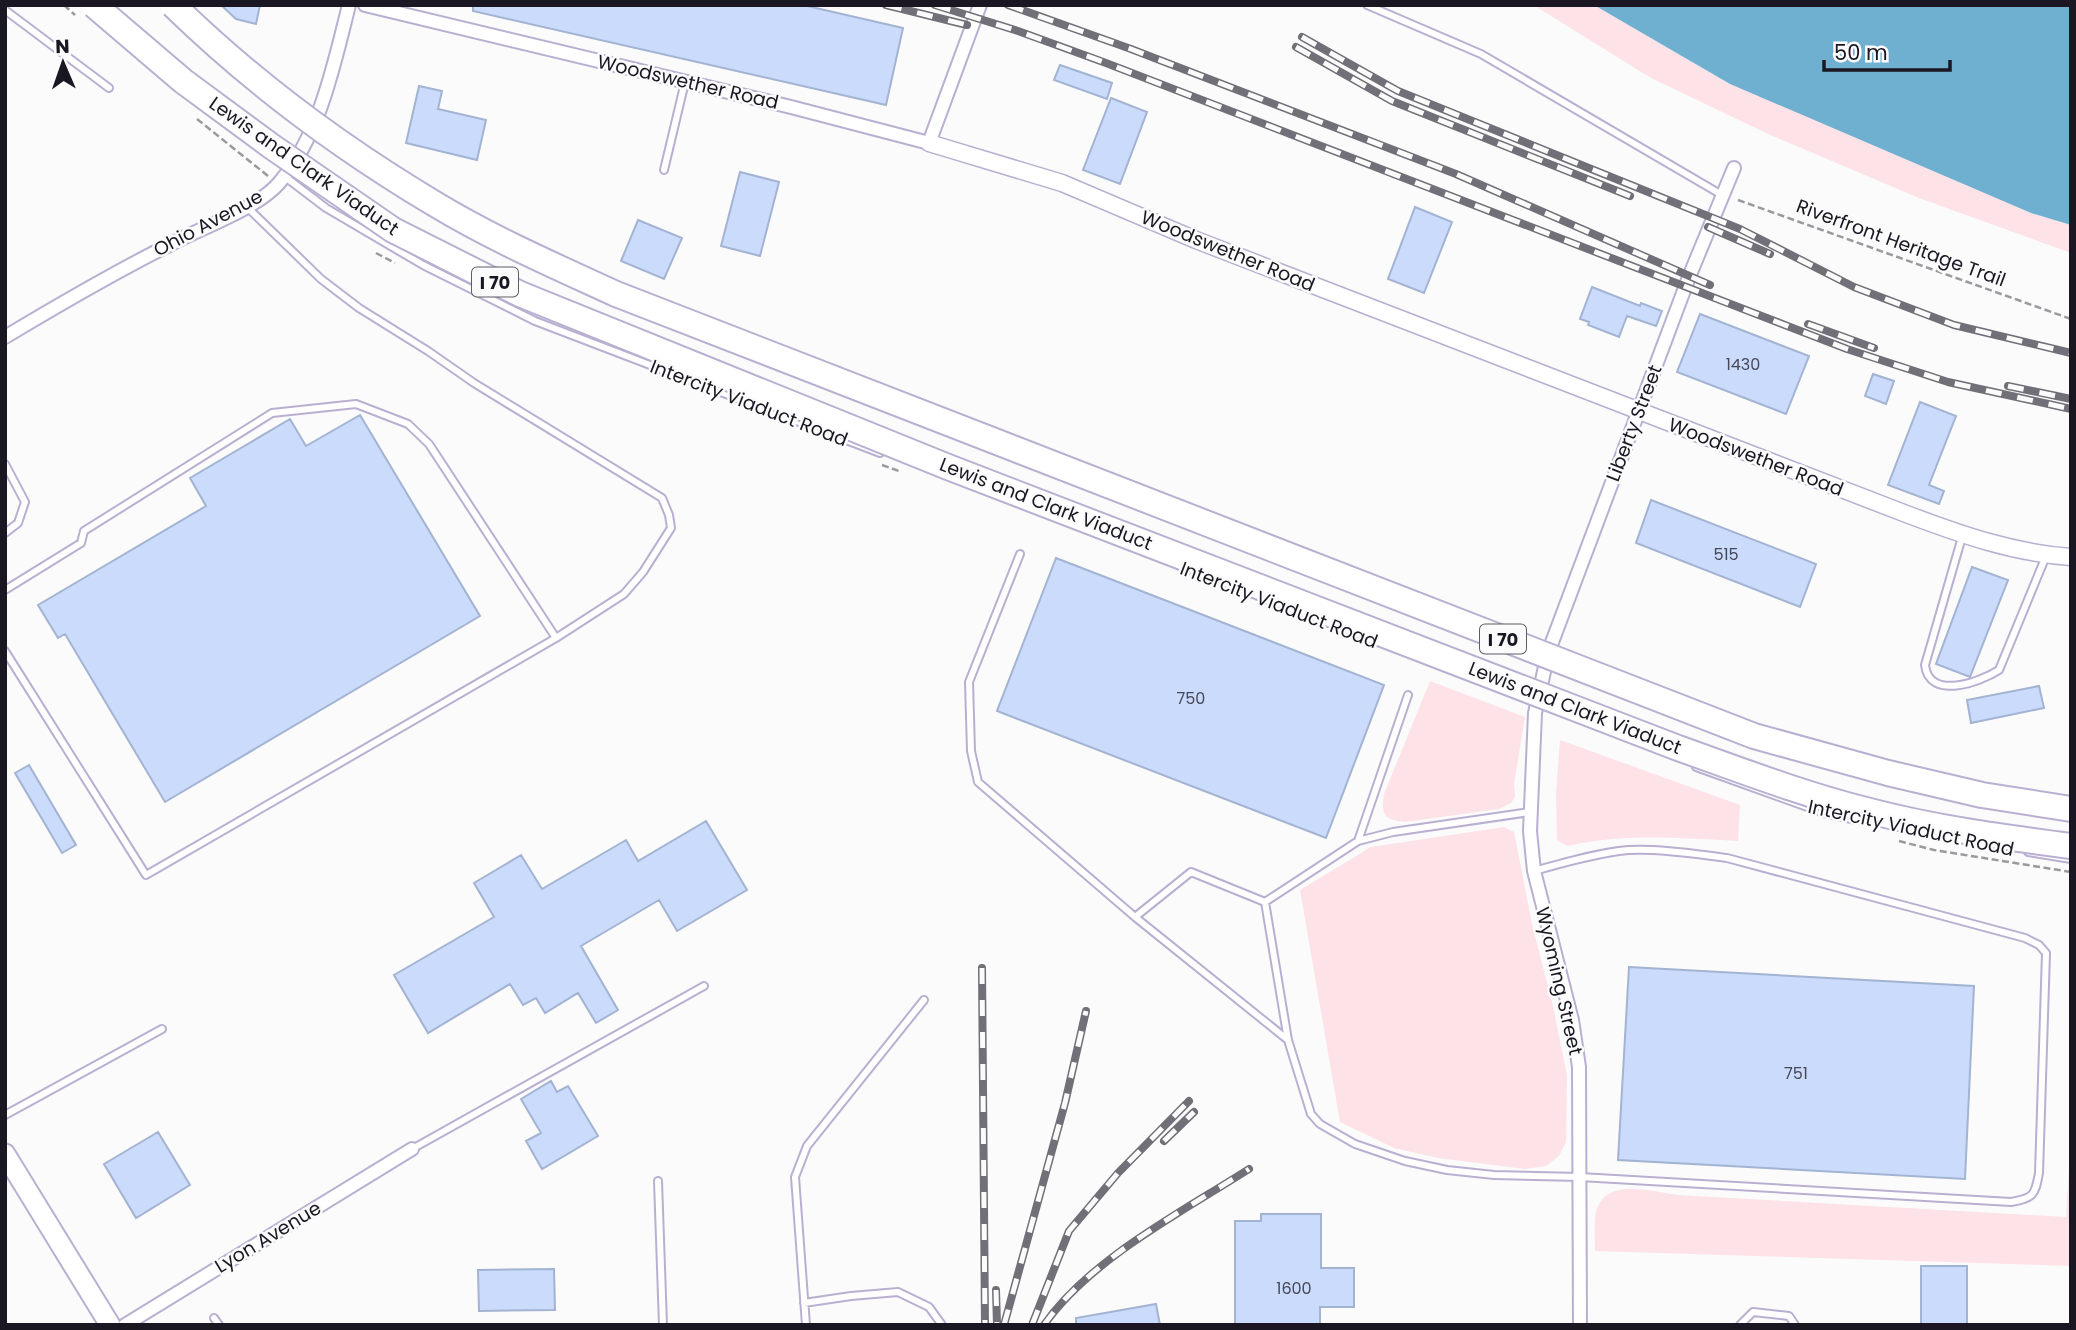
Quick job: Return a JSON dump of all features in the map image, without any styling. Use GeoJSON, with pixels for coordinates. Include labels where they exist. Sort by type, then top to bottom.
{"type":"FeatureCollection","features":[{"type":"Feature","properties":{"kind":"highway","name":"Lewis and Clark Viaduct"},"geometry":{"type":"LineString","coordinates":[[94,5],[183,81],[393,230],[520,295],[948,467],[1678,748],[1766,779],[1879,813],[1970,833],[2071,846]]}},
{"type":"Feature","properties":{"kind":"highway","name":"Lewis and Clark Viaduct"},"geometry":{"type":"LineString","coordinates":[[173,5],[217,48],[357,155],[437,205],[522,250],[616,294],[1754,736],[1888,774],[1982,795],[2071,809]]}},
{"type":"Feature","properties":{"kind":"main road"},"geometry":{"type":"LineString","coordinates":[[5,1154],[110,1325]]}},
{"type":"Feature","properties":{"kind":"street","name":"Ohio Avenue"},"geometry":{"type":"LineString","coordinates":[[5,337],[99,281],[247,206],[278,184],[299,154],[324,100],[349,5]]}},
{"type":"Feature","properties":{"kind":"street","name":"Woodswether Road"},"geometry":{"type":"LineString","coordinates":[[365,5],[929,143],[1062,183],[1196,240],[1963,535],[2046,555],[2071,557]]}},
{"type":"Feature","properties":{"kind":"street"},"geometry":{"type":"LineString","coordinates":[[929,143],[980,5]]}},
{"type":"Feature","properties":{"kind":"street","name":"Liberty Street"},"geometry":{"type":"LineString","coordinates":[[1541,680],[1548,653],[1638,412],[1734,168]]}},
{"type":"Feature","properties":{"kind":"street","name":"Wyoming Street"},"geometry":{"type":"LineString","coordinates":[[1541,680],[1542,706],[1530,812],[1534,871],[1572,1020],[1579,1067],[1580,1325]]}},
{"type":"Feature","properties":{"kind":"street","name":"Lyon Avenue"},"geometry":{"type":"LineString","coordinates":[[125,1325],[412,1149]]}},
{"type":"Feature","properties":{"kind":"lane"},"geometry":{"type":"LineString","coordinates":[[1367,5],[1481,54],[1722,195]]}},
{"type":"Feature","properties":{"kind":"lane"},"geometry":{"type":"LineString","coordinates":[[5,10],[109,88]]}},
{"type":"Feature","properties":{"kind":"lane"},"geometry":{"type":"LineString","coordinates":[[664,170],[685,82]]}},
{"type":"Feature","properties":{"kind":"lane","name":"Intercity Viaduct Road"},"geometry":{"type":"LineString","coordinates":[[284,176],[326,208],[423,265],[535,321],[886,455]]}},
{"type":"Feature","properties":{"kind":"lane"},"geometry":{"type":"LineString","coordinates":[[5,651],[146,875],[608,606],[624,594],[643,572],[671,528],[662,498],[474,383],[359,308],[321,279],[247,206]]}},
{"type":"Feature","properties":{"kind":"lane"},"geometry":{"type":"LineString","coordinates":[[5,590],[81,544],[85,531],[272,412],[356,404],[408,424],[429,444],[556,638]]}},
{"type":"Feature","properties":{"kind":"lane"},"geometry":{"type":"LineString","coordinates":[[5,464],[25,502],[18,523],[5,533]]}},
{"type":"Feature","properties":{"kind":"lane"},"geometry":{"type":"LineString","coordinates":[[1963,535],[1926,665],[1928,677],[1934,682],[1964,686],[1999,670],[2046,555]]}},
{"type":"Feature","properties":{"kind":"lane"},"geometry":{"type":"LineString","coordinates":[[1020,554],[969,682],[971,751],[978,782],[1135,917],[1288,1040]]}},
{"type":"Feature","properties":{"kind":"lane"},"geometry":{"type":"LineString","coordinates":[[1358,841],[1408,695]]}},
{"type":"Feature","properties":{"kind":"lane"},"geometry":{"type":"LineString","coordinates":[[1524,699],[1542,706]]}},
{"type":"Feature","properties":{"kind":"lane","name":"Intercity Viaduct Road"},"geometry":{"type":"LineString","coordinates":[[1684,762],[1824,813],[1861,821]]}},
{"type":"Feature","properties":{"kind":"lane"},"geometry":{"type":"LineString","coordinates":[[1265,902],[1358,841],[1393,832],[1530,812]]}},
{"type":"Feature","properties":{"kind":"lane"},"geometry":{"type":"LineString","coordinates":[[1265,902],[1288,1040],[1311,1114],[1320,1124],[1355,1144],[1405,1161],[1447,1170],[1494,1175],[1580,1177],[2011,1202],[2028,1199],[2036,1191],[2039,1173],[2046,953],[2039,945],[2025,938],[1727,858],[1692,853],[1622,850],[1534,871]]}},
{"type":"Feature","properties":{"kind":"lane","name":"Intercity Viaduct Road"},"geometry":{"type":"LineString","coordinates":[[2017,851],[2071,859]]}},
{"type":"Feature","properties":{"kind":"lane"},"geometry":{"type":"LineString","coordinates":[[1135,917],[1191,872],[1265,902]]}},
{"type":"Feature","properties":{"kind":"lane"},"geometry":{"type":"LineString","coordinates":[[412,1149],[704,986]]}},
{"type":"Feature","properties":{"kind":"lane"},"geometry":{"type":"LineString","coordinates":[[806,1325],[796,1177],[807,1146],[924,1000]]}},
{"type":"Feature","properties":{"kind":"lane"},"geometry":{"type":"LineString","coordinates":[[5,1115],[162,1029]]}},
{"type":"Feature","properties":{"kind":"lane"},"geometry":{"type":"LineString","coordinates":[[658,1181],[663,1325]]}},
{"type":"Feature","properties":{"kind":"lane"},"geometry":{"type":"LineString","coordinates":[[804,1303],[898,1293],[929,1307],[942,1325]]}},
{"type":"Feature","properties":{"kind":"lane"},"geometry":{"type":"LineString","coordinates":[[1740,1325],[1753,1312],[1789,1316],[1795,1325]]}},
{"type":"Feature","properties":{"kind":"lane"},"geometry":{"type":"LineString","coordinates":[[214,1318],[219,1325]]}},
{"type":"Feature","properties":{"kind":"path","name":"Riverfront Heritage Trail"},"geometry":{"type":"LineString","coordinates":[[1722,195],[2071,318]]}},
{"type":"Feature","properties":{"kind":"shaded area"},"geometry":{"type":"Polygon","coordinates":[[[1539,5],[1594,5],[1730,84],[2031,213],[2071,225],[2071,253],[1919,198],[1768,134],[1651,78],[1538,8],[1539,5]]]}},
{"type":"Feature","properties":{"kind":"shaded area"},"geometry":{"type":"Polygon","coordinates":[[[1430,681],[1525,717],[1514,784],[1515,797],[1511,803],[1499,809],[1405,822],[1392,820],[1384,812],[1384,794],[1430,681]]]}},
{"type":"Feature","properties":{"kind":"shaded area"},"geometry":{"type":"Polygon","coordinates":[[[1560,740],[1740,805],[1738,841],[1631,838],[1567,846],[1557,840],[1556,793],[1560,740]]]}},
{"type":"Feature","properties":{"kind":"shaded area"},"geometry":{"type":"Polygon","coordinates":[[[1504,827],[1514,832],[1567,1075],[1566,1142],[1559,1156],[1546,1166],[1525,1169],[1438,1158],[1394,1148],[1340,1122],[1300,890],[1371,847],[1504,827]]]}},
{"type":"Feature","properties":{"kind":"shaded area"},"geometry":{"type":"Polygon","coordinates":[[[2071,1132],[2071,1266],[1595,1251],[1595,1218],[1599,1205],[1606,1196],[1627,1189],[1677,1195],[2066,1217],[2071,1132]]]}},
{"type":"Feature","properties":{"kind":"water"},"geometry":{"type":"Polygon","coordinates":[[[1594,5],[2071,5],[2071,225],[2031,213],[1730,84],[1594,5]]]}},
{"type":"Feature","properties":{"kind":"building"},"geometry":{"type":"Polygon","coordinates":[[[221,5],[260,5],[256,24],[236,19],[221,5]]]}},
{"type":"Feature","properties":{"kind":"building"},"geometry":{"type":"Polygon","coordinates":[[[473,5],[803,5],[903,28],[886,105],[473,11],[473,5]]]}},
{"type":"Feature","properties":{"kind":"building"},"geometry":{"type":"Polygon","coordinates":[[[1060,65],[1112,83],[1107,99],[1054,80],[1060,65]]]}},
{"type":"Feature","properties":{"kind":"building"},"geometry":{"type":"Polygon","coordinates":[[[419,86],[442,91],[438,109],[486,120],[477,160],[406,143],[419,86]]]}},
{"type":"Feature","properties":{"kind":"building"},"geometry":{"type":"Polygon","coordinates":[[[1111,98],[1147,112],[1120,184],[1083,170],[1111,98]]]}},
{"type":"Feature","properties":{"kind":"building"},"geometry":{"type":"Polygon","coordinates":[[[740,172],[779,182],[760,256],[721,246],[740,172]]]}},
{"type":"Feature","properties":{"kind":"building"},"geometry":{"type":"Polygon","coordinates":[[[1415,207],[1452,222],[1424,293],[1388,279],[1415,207]]]}},
{"type":"Feature","properties":{"kind":"building"},"geometry":{"type":"Polygon","coordinates":[[[638,220],[682,238],[664,279],[621,261],[638,220]]]}},
{"type":"Feature","properties":{"kind":"building"},"geometry":{"type":"Polygon","coordinates":[[[1592,287],[1640,306],[1641,303],[1662,311],[1656,326],[1627,316],[1619,337],[1588,325],[1589,322],[1580,319],[1592,287]]]}},
{"type":"Feature","properties":{"kind":"building"},"geometry":{"type":"Polygon","coordinates":[[[1700,314],[1809,356],[1786,414],[1677,372],[1700,314]]]}},
{"type":"Feature","properties":{"kind":"building"},"geometry":{"type":"Polygon","coordinates":[[[1873,374],[1894,381],[1886,404],[1865,396],[1873,374]]]}},
{"type":"Feature","properties":{"kind":"building"},"geometry":{"type":"Polygon","coordinates":[[[1920,402],[1956,416],[1929,485],[1944,491],[1939,504],[1888,485],[1920,402]]]}},
{"type":"Feature","properties":{"kind":"building"},"geometry":{"type":"Polygon","coordinates":[[[360,415],[480,616],[165,802],[65,634],[58,638],[38,605],[206,506],[190,478],[290,419],[306,446],[360,415]]]}},
{"type":"Feature","properties":{"kind":"building"},"geometry":{"type":"Polygon","coordinates":[[[1651,500],[1816,564],[1800,607],[1636,543],[1651,500]]]}},
{"type":"Feature","properties":{"kind":"building"},"geometry":{"type":"Polygon","coordinates":[[[1056,558],[1384,685],[1326,838],[997,711],[1056,558]]]}},
{"type":"Feature","properties":{"kind":"building"},"geometry":{"type":"Polygon","coordinates":[[[1972,567],[2008,580],[1970,677],[1936,664],[1972,567]]]}},
{"type":"Feature","properties":{"kind":"building"},"geometry":{"type":"Polygon","coordinates":[[[2039,686],[2044,708],[1971,723],[1967,700],[2039,686]]]}},
{"type":"Feature","properties":{"kind":"building"},"geometry":{"type":"Polygon","coordinates":[[[29,765],[76,845],[62,853],[15,773],[29,765]]]}},
{"type":"Feature","properties":{"kind":"building"},"geometry":{"type":"Polygon","coordinates":[[[706,821],[747,890],[677,931],[659,900],[581,946],[618,1010],[596,1023],[578,993],[545,1013],[536,998],[523,1005],[510,984],[428,1033],[394,975],[494,917],[474,883],[521,855],[542,889],[626,840],[638,861],[706,821]]]}},
{"type":"Feature","properties":{"kind":"building"},"geometry":{"type":"Polygon","coordinates":[[[1629,967],[1974,986],[1965,1179],[1618,1160],[1629,967]]]}},
{"type":"Feature","properties":{"kind":"building"},"geometry":{"type":"Polygon","coordinates":[[[551,1081],[557,1092],[568,1086],[598,1136],[542,1169],[526,1141],[541,1133],[521,1099],[551,1081]]]}},
{"type":"Feature","properties":{"kind":"building"},"geometry":{"type":"Polygon","coordinates":[[[158,1132],[190,1185],[136,1218],[104,1164],[158,1132]]]}},
{"type":"Feature","properties":{"kind":"building"},"geometry":{"type":"Polygon","coordinates":[[[1261,1214],[1321,1214],[1321,1268],[1354,1268],[1354,1307],[1320,1307],[1320,1325],[1235,1325],[1235,1221],[1261,1221],[1261,1214]]]}},
{"type":"Feature","properties":{"kind":"building"},"geometry":{"type":"Polygon","coordinates":[[[1921,1266],[1967,1266],[1967,1325],[1921,1325],[1921,1266]]]}},
{"type":"Feature","properties":{"kind":"building"},"geometry":{"type":"Polygon","coordinates":[[[554,1269],[555,1310],[479,1311],[478,1270],[554,1269]]]}},
{"type":"Feature","properties":{"kind":"building"},"geometry":{"type":"Polygon","coordinates":[[[1156,1304],[1160,1325],[1076,1325],[1076,1318],[1156,1304]]]}},
{"type":"Feature","properties":{"kind":"railway"},"geometry":{"type":"LineString","coordinates":[[886,5],[967,25]]}},
{"type":"Feature","properties":{"kind":"railway"},"geometry":{"type":"LineString","coordinates":[[935,5],[1106,63],[1847,349],[1948,382],[2071,409]]}},
{"type":"Feature","properties":{"kind":"railway"},"geometry":{"type":"LineString","coordinates":[[1008,5],[1131,49],[1456,174],[1710,285]]}},
{"type":"Feature","properties":{"kind":"railway"},"geometry":{"type":"LineString","coordinates":[[1302,37],[1398,91],[1740,229],[1854,287],[1954,325],[2071,353]]}},
{"type":"Feature","properties":{"kind":"railway"},"geometry":{"type":"LineString","coordinates":[[1296,47],[1392,101],[1630,196]]}},
{"type":"Feature","properties":{"kind":"railway"},"geometry":{"type":"LineString","coordinates":[[1708,227],[1770,254]]}},
{"type":"Feature","properties":{"kind":"railway"},"geometry":{"type":"LineString","coordinates":[[1808,324],[1874,348]]}},
{"type":"Feature","properties":{"kind":"railway"},"geometry":{"type":"LineString","coordinates":[[2008,386],[2071,399]]}},
{"type":"Feature","properties":{"kind":"railway"},"geometry":{"type":"LineString","coordinates":[[982,968],[985,1325]]}},
{"type":"Feature","properties":{"kind":"railway"},"geometry":{"type":"LineString","coordinates":[[1004,1325],[1065,1103],[1086,1011]]}},
{"type":"Feature","properties":{"kind":"railway"},"geometry":{"type":"LineString","coordinates":[[1032,1325],[1069,1231],[1118,1173],[1189,1101]]}},
{"type":"Feature","properties":{"kind":"railway"},"geometry":{"type":"LineString","coordinates":[[1164,1141],[1194,1112]]}},
{"type":"Feature","properties":{"kind":"railway"},"geometry":{"type":"LineString","coordinates":[[1044,1325],[1063,1301],[1111,1258],[1249,1169]]}},
{"type":"Feature","properties":{"kind":"railway"},"geometry":{"type":"LineString","coordinates":[[996,1290],[997,1325]]}}]}
